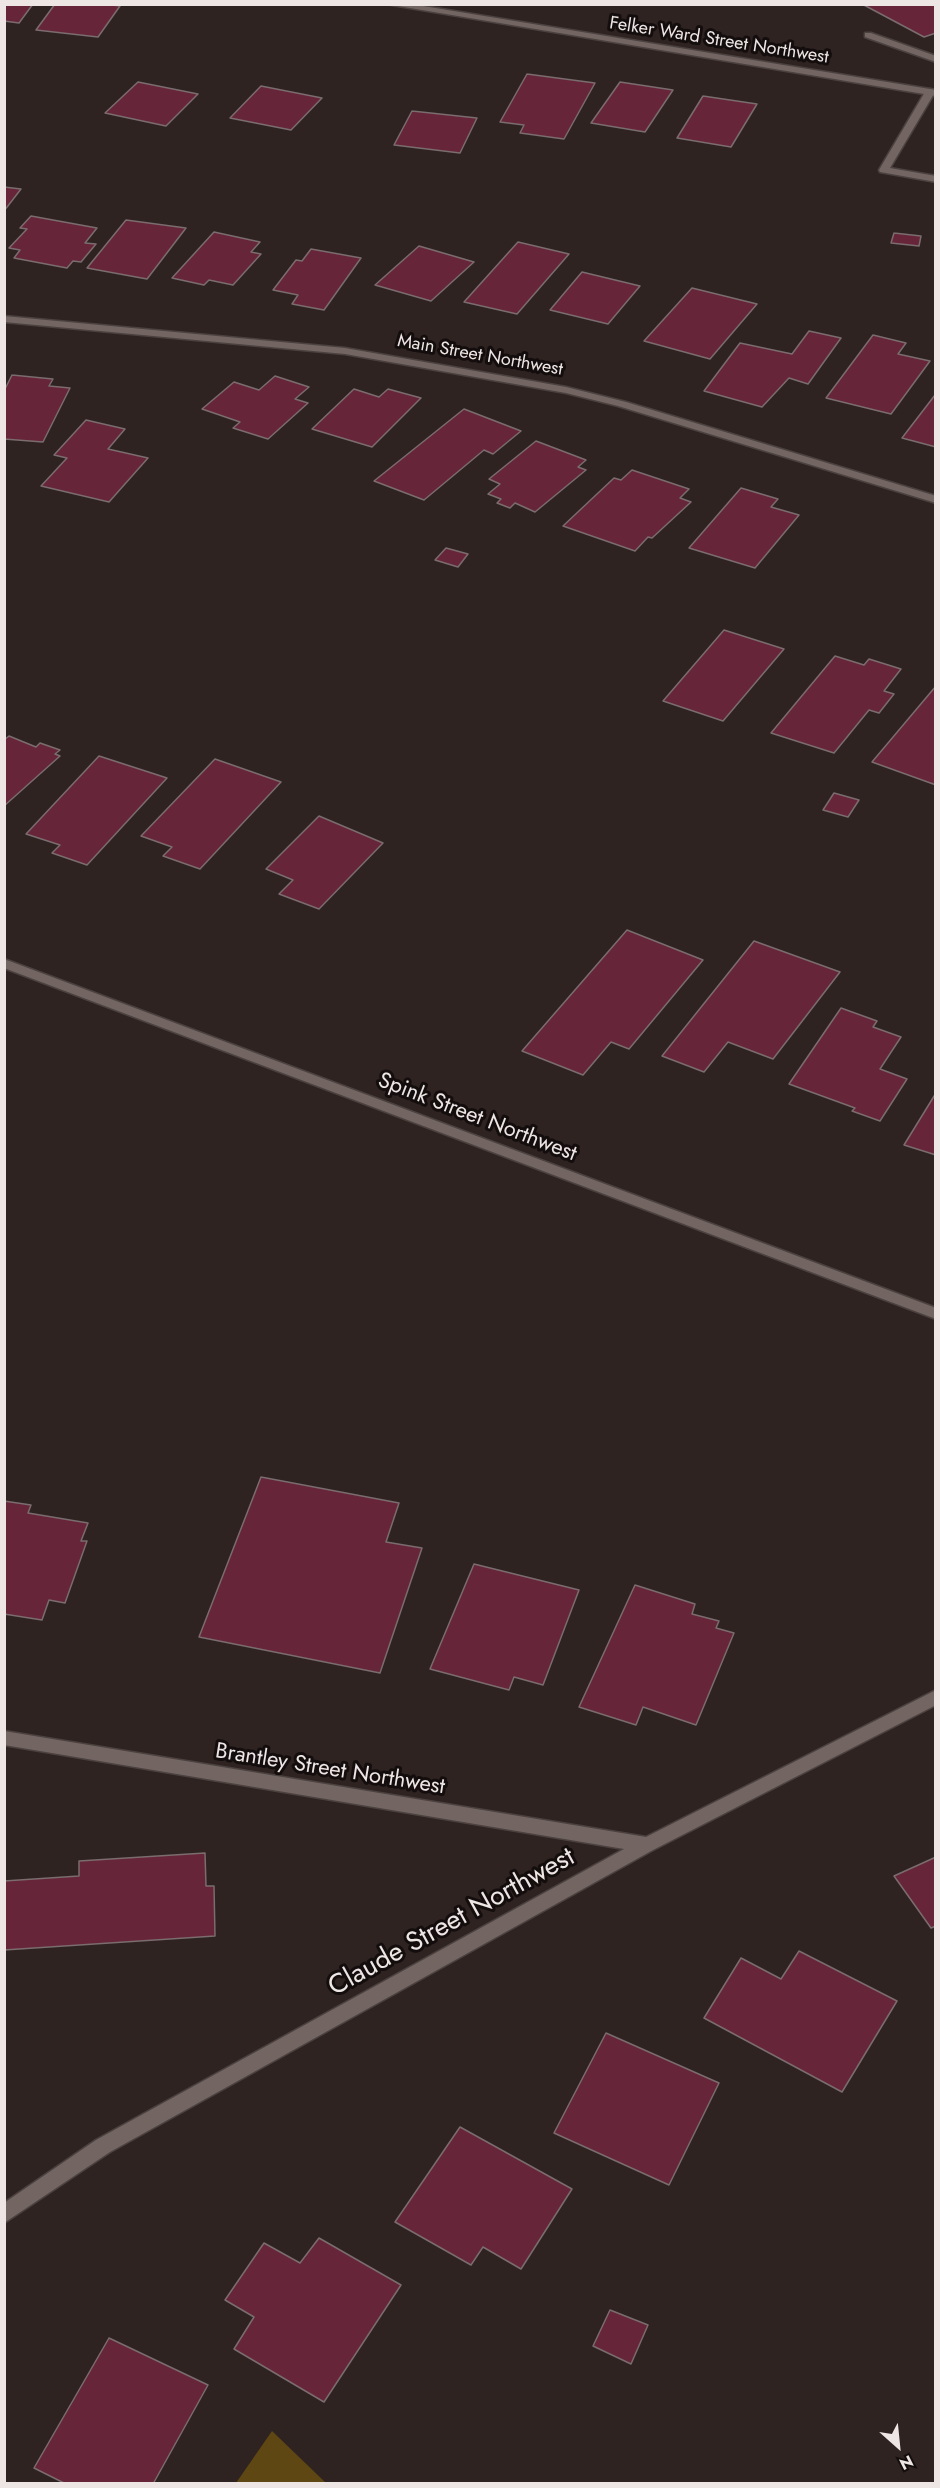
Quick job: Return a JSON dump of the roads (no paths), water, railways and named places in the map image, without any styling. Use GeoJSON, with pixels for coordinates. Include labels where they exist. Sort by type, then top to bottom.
{"type":"FeatureCollection","features":[{"type":"Feature","properties":{"kind":"street","name":"Felker Ward Street Northwest"},"geometry":{"type":"LineString","coordinates":[[390,4],[933,92]]}},
{"type":"Feature","properties":{"kind":"street"},"geometry":{"type":"LineString","coordinates":[[868,35],[936,59]]}},
{"type":"Feature","properties":{"kind":"street"},"geometry":{"type":"LineString","coordinates":[[933,92],[884,170],[936,179]]}},
{"type":"Feature","properties":{"kind":"street","name":"Main Street Northwest"},"geometry":{"type":"LineString","coordinates":[[4,319],[345,351],[566,390],[622,404],[936,500]]}},
{"type":"Feature","properties":{"kind":"street","name":"Spink Street Northwest"},"geometry":{"type":"LineString","coordinates":[[4,963],[936,1314]]}},
{"type":"Feature","properties":{"kind":"street","name":"Claude Street Northwest"},"geometry":{"type":"LineString","coordinates":[[4,2214],[103,2146],[647,1845],[936,1697]]}},
{"type":"Feature","properties":{"kind":"street","name":"Brantley Street Northwest"},"geometry":{"type":"LineString","coordinates":[[4,1738],[647,1845]]}}]}
